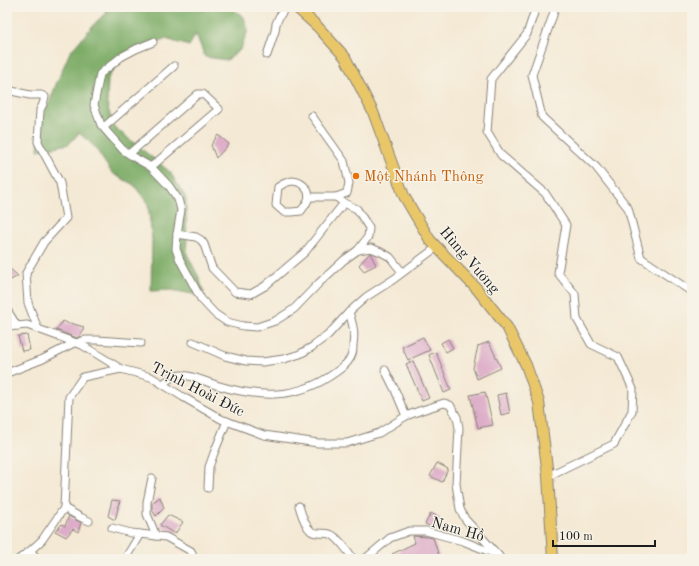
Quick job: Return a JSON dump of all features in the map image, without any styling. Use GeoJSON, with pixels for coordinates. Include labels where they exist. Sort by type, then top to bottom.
{"type":"FeatureCollection","features":[{"type":"Feature","properties":{"kind":"highway","name":"Hùng Vương"},"geometry":{"type":"LineString","coordinates":[[296,7],[317,26],[345,57],[373,112],[404,196],[430,240],[477,289],[507,327],[526,365],[539,402],[548,476],[553,559]]}},
{"type":"Feature","properties":{"kind":"street"},"geometry":{"type":"LineString","coordinates":[[267,55],[276,24],[286,7]]}},
{"type":"Feature","properties":{"kind":"street"},"geometry":{"type":"LineString","coordinates":[[534,7],[534,13],[527,34],[491,79],[487,132],[501,155],[545,193],[566,225],[558,273],[575,294],[577,319],[591,344],[618,357],[634,389],[632,411],[614,444],[548,476]]}},
{"type":"Feature","properties":{"kind":"street"},"geometry":{"type":"LineString","coordinates":[[555,7],[532,75],[542,117],[596,167],[628,208],[641,258],[692,292]]}},
{"type":"Feature","properties":{"kind":"street"},"geometry":{"type":"LineString","coordinates":[[153,42],[121,57],[100,74],[94,105],[101,125],[123,150],[137,160],[151,167],[169,186],[178,199],[180,210],[176,249],[180,260],[201,299],[215,314],[227,322],[242,326],[257,327],[275,321],[294,309],[319,283],[344,260],[358,250],[368,237],[369,228],[357,209],[344,203],[336,197]]}},
{"type":"Feature","properties":{"kind":"street"},"geometry":{"type":"LineString","coordinates":[[104,128],[174,66]]}},
{"type":"Feature","properties":{"kind":"street"},"geometry":{"type":"LineString","coordinates":[[7,90],[30,95],[40,94],[45,96],[40,110],[38,142],[60,183],[66,218],[44,242],[26,273],[28,303],[38,329]]}},
{"type":"Feature","properties":{"kind":"street"},"geometry":{"type":"LineString","coordinates":[[129,154],[198,94],[202,94],[219,109],[151,167]]}},
{"type":"Feature","properties":{"kind":"street"},"geometry":{"type":"LineString","coordinates":[[309,197],[336,197],[347,193],[349,183],[344,161],[312,116]]}},
{"type":"Feature","properties":{"kind":"street"},"geometry":{"type":"LineString","coordinates":[[292,181],[298,181],[308,191],[309,197],[307,204],[301,211],[284,212],[276,205],[278,187],[292,181]]}},
{"type":"Feature","properties":{"kind":"street"},"geometry":{"type":"LineString","coordinates":[[177,234],[196,237],[201,240],[204,244],[212,268],[235,292],[251,294],[265,286],[305,252],[344,203]]}},
{"type":"Feature","properties":{"kind":"street"},"geometry":{"type":"LineString","coordinates":[[193,342],[225,356],[246,361],[262,362],[284,359],[300,354],[328,335],[349,312],[366,297],[437,247]]}},
{"type":"Feature","properties":{"kind":"street"},"geometry":{"type":"LineString","coordinates":[[358,250],[371,248],[381,252],[390,257],[402,272]]}},
{"type":"Feature","properties":{"kind":"street"},"geometry":{"type":"LineString","coordinates":[[7,310],[17,326]]}},
{"type":"Feature","properties":{"kind":"street"},"geometry":{"type":"LineString","coordinates":[[163,384],[172,376],[180,374],[231,389],[263,395],[292,392],[312,387],[343,367],[352,354],[354,326],[349,312]]}},
{"type":"Feature","properties":{"kind":"street"},"geometry":{"type":"LineString","coordinates":[[7,327],[27,326],[38,329],[82,346],[121,369]]}},
{"type":"Feature","properties":{"kind":"street"},"geometry":{"type":"LineString","coordinates":[[7,373],[85,340],[141,342]]}},
{"type":"Feature","properties":{"kind":"street","name":"Trịnh Hoài Đức"},"geometry":{"type":"LineString","coordinates":[[64,508],[70,397],[83,376],[121,369],[151,377],[221,419],[264,435],[318,443],[347,443],[379,433],[406,416],[444,403],[450,405],[457,417],[459,428],[456,484],[460,509],[465,519],[500,557]]}},
{"type":"Feature","properties":{"kind":"street"},"geometry":{"type":"LineString","coordinates":[[385,370],[406,416]]}},
{"type":"Feature","properties":{"kind":"street"},"geometry":{"type":"LineString","coordinates":[[208,488],[209,467],[228,421]]}},
{"type":"Feature","properties":{"kind":"street"},"geometry":{"type":"LineString","coordinates":[[152,478],[147,502],[147,514],[156,536]]}},
{"type":"Feature","properties":{"kind":"street"},"geometry":{"type":"LineString","coordinates":[[299,506],[312,532],[331,534],[353,559]]}},
{"type":"Feature","properties":{"kind":"street"},"geometry":{"type":"LineString","coordinates":[[19,559],[42,540],[64,508],[89,521]]}},
{"type":"Feature","properties":{"kind":"street"},"geometry":{"type":"LineString","coordinates":[[112,528],[140,534],[166,537],[191,551],[195,559]]}},
{"type":"Feature","properties":{"kind":"street","name":"Nam Hồ"},"geometry":{"type":"LineString","coordinates":[[365,559],[390,538],[409,531],[426,532],[463,541],[500,557]]}},
{"type":"Feature","properties":{"kind":"street"},"geometry":{"type":"LineString","coordinates":[[125,559],[140,534]]}},
{"type":"Feature","properties":{"kind":"street"},"geometry":{"type":"LineString","coordinates":[[30,551],[38,559]]}},
{"type":"Feature","properties":{"kind":"green space"},"geometry":{"type":"Polygon","coordinates":[[[102,7],[230,7],[244,17],[248,30],[241,49],[227,60],[205,57],[196,34],[189,46],[166,39],[120,61],[108,78],[107,104],[113,126],[170,172],[186,198],[187,254],[199,278],[204,293],[193,294],[171,290],[151,291],[152,240],[148,204],[134,185],[112,173],[94,146],[79,133],[69,144],[38,150],[40,121],[70,52],[97,21],[107,13],[102,7]]]}},
{"type":"Feature","properties":{"kind":"building"},"geometry":{"type":"Polygon","coordinates":[[[218,135],[229,144],[216,158],[211,145],[218,135]]]}},
{"type":"Feature","properties":{"kind":"building"},"geometry":{"type":"Polygon","coordinates":[[[370,253],[376,265],[364,271],[359,265],[370,253]]]}},
{"type":"Feature","properties":{"kind":"building"},"geometry":{"type":"Polygon","coordinates":[[[7,266],[18,276],[7,282],[7,266]]]}},
{"type":"Feature","properties":{"kind":"building"},"geometry":{"type":"Polygon","coordinates":[[[63,321],[69,324],[84,327],[80,336],[77,338],[56,330],[63,321]]]}},
{"type":"Feature","properties":{"kind":"building"},"geometry":{"type":"Polygon","coordinates":[[[27,335],[30,350],[22,351],[18,336],[27,335]]]}},
{"type":"Feature","properties":{"kind":"building"},"geometry":{"type":"Polygon","coordinates":[[[423,337],[430,350],[408,360],[402,347],[423,337]]]}},
{"type":"Feature","properties":{"kind":"building"},"geometry":{"type":"Polygon","coordinates":[[[448,339],[453,348],[446,352],[441,343],[448,339]]]}},
{"type":"Feature","properties":{"kind":"building"},"geometry":{"type":"Polygon","coordinates":[[[489,342],[501,368],[477,379],[473,368],[478,346],[489,342]]]}},
{"type":"Feature","properties":{"kind":"building"},"geometry":{"type":"Polygon","coordinates":[[[436,352],[451,390],[444,393],[429,355],[436,352]]]}},
{"type":"Feature","properties":{"kind":"building"},"geometry":{"type":"Polygon","coordinates":[[[413,361],[429,398],[422,401],[406,364],[413,361]]]}},
{"type":"Feature","properties":{"kind":"building"},"geometry":{"type":"Polygon","coordinates":[[[485,392],[493,425],[478,428],[470,395],[485,392]]]}},
{"type":"Feature","properties":{"kind":"building"},"geometry":{"type":"Polygon","coordinates":[[[506,393],[510,413],[501,415],[497,395],[506,393]]]}},
{"type":"Feature","properties":{"kind":"building"},"geometry":{"type":"Polygon","coordinates":[[[437,463],[448,469],[442,482],[430,476],[437,463]]]}},
{"type":"Feature","properties":{"kind":"building"},"geometry":{"type":"Polygon","coordinates":[[[160,497],[164,508],[156,516],[152,510],[152,503],[160,497]]]}},
{"type":"Feature","properties":{"kind":"building"},"geometry":{"type":"Polygon","coordinates":[[[112,500],[120,501],[115,520],[108,516],[112,500]]]}},
{"type":"Feature","properties":{"kind":"building"},"geometry":{"type":"Polygon","coordinates":[[[431,513],[440,518],[434,528],[425,524],[431,513]]]}},
{"type":"Feature","properties":{"kind":"building"},"geometry":{"type":"Polygon","coordinates":[[[168,515],[183,522],[175,534],[160,525],[168,515]]]}},
{"type":"Feature","properties":{"kind":"building"},"geometry":{"type":"Polygon","coordinates":[[[69,516],[81,523],[78,532],[73,529],[66,537],[55,531],[62,524],[65,526],[69,516]]]}},
{"type":"Feature","properties":{"kind":"building"},"geometry":{"type":"Polygon","coordinates":[[[413,536],[433,538],[440,559],[383,559],[415,543],[413,536]]]}},
{"type":"Feature","properties":{"kind":"place","name":"Một Nhánh Thông"},"geometry":{"type":"Point","coordinates":[356,176]}}]}
